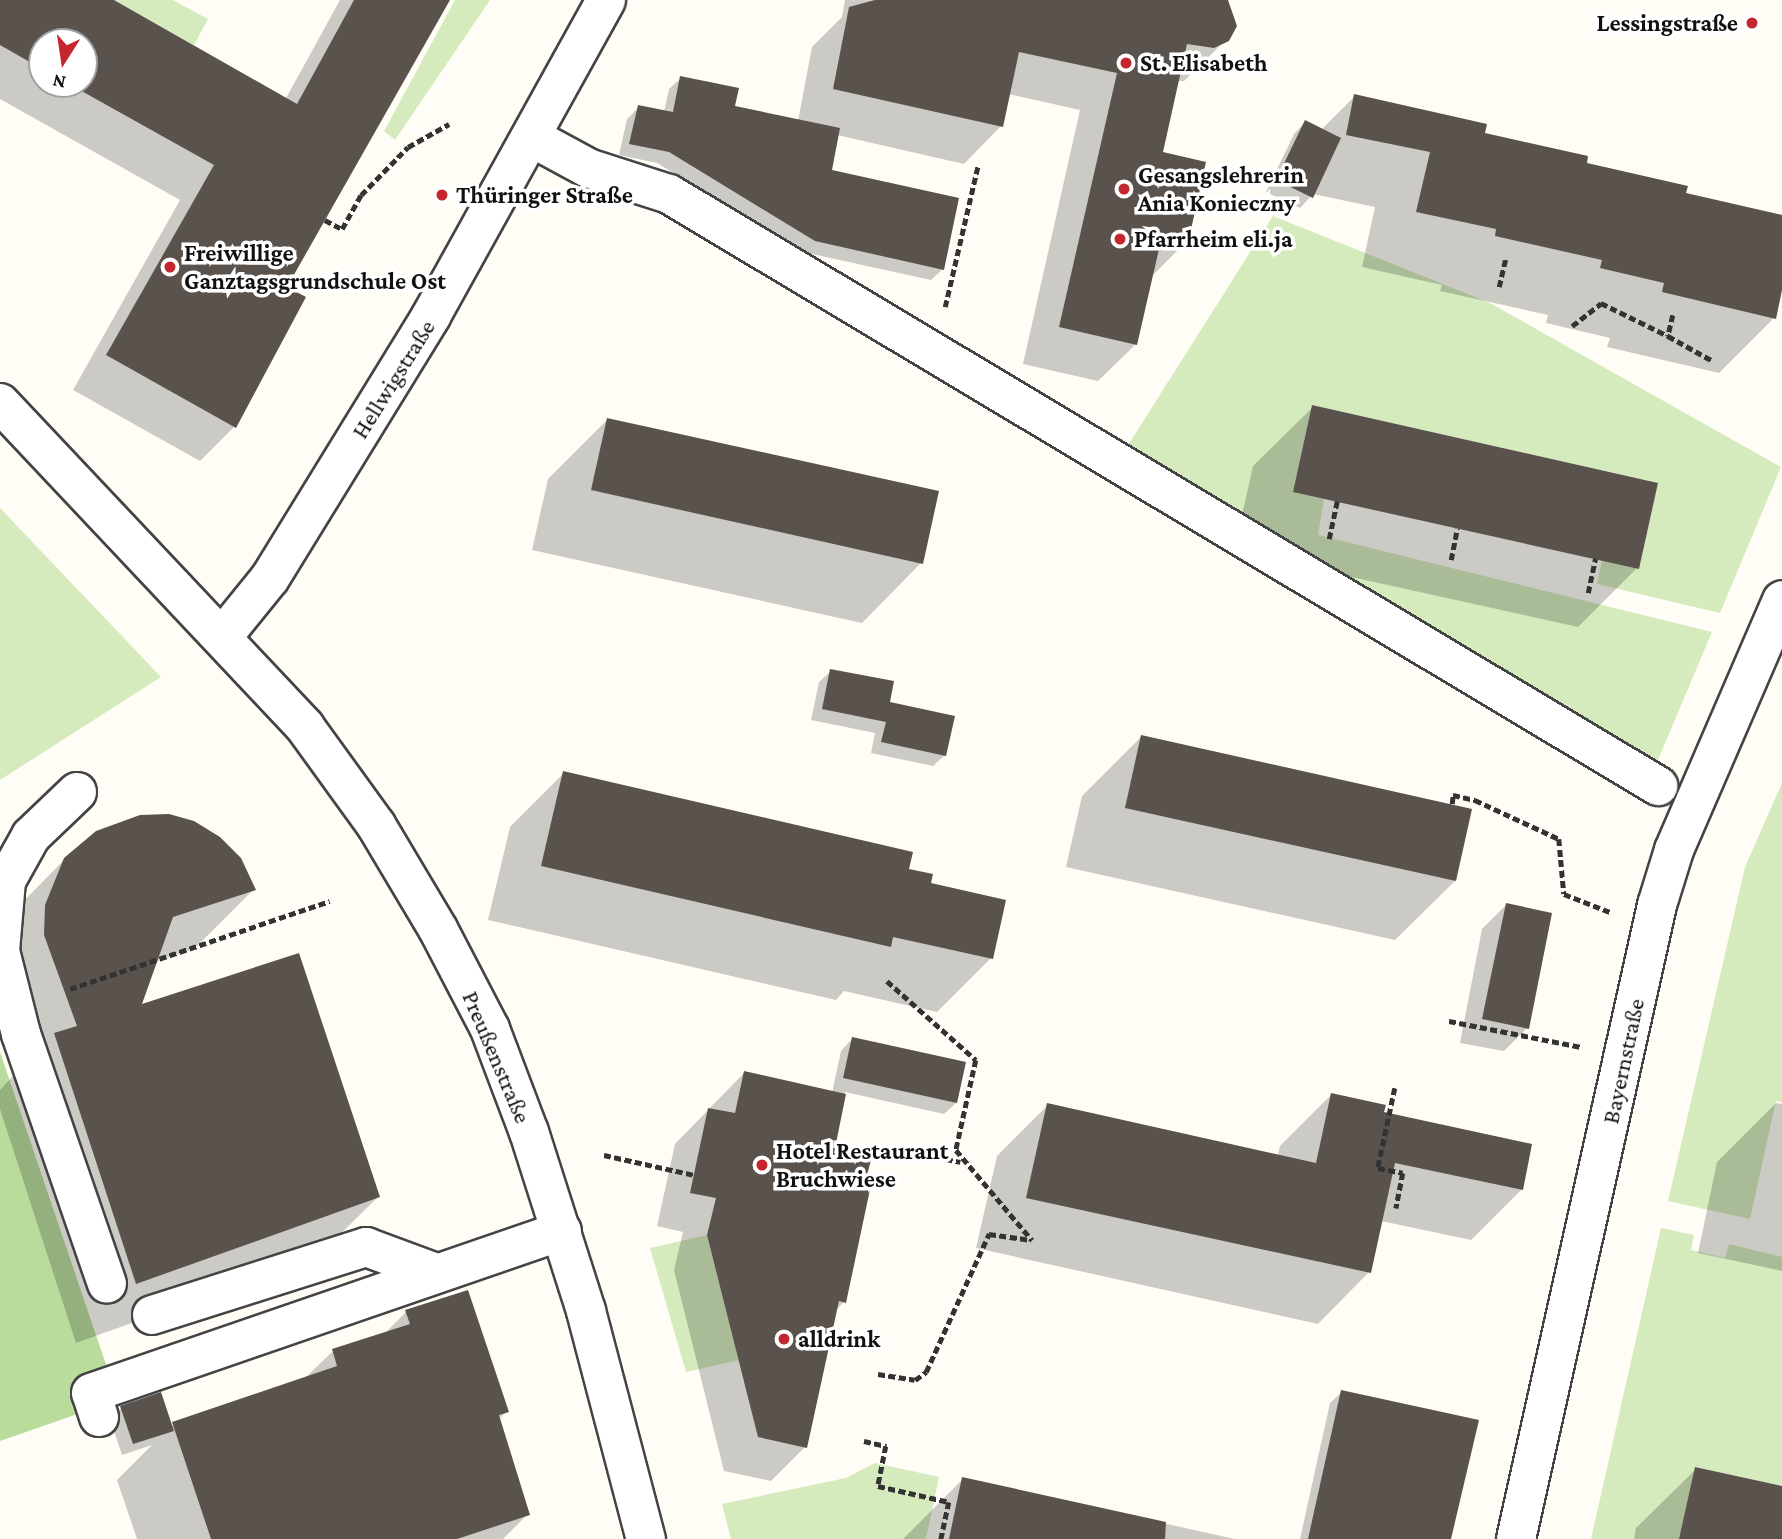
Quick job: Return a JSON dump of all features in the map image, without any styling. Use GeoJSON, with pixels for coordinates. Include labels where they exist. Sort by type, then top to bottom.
{"type":"FeatureCollection","features":[{"type":"Feature","properties":{"kind":"street","name":"Hellwigstraße"},"geometry":{"type":"LineString","coordinates":[[223,636],[282,558],[431,316],[606,0]]}},
{"type":"Feature","properties":{"kind":"street"},"geometry":{"type":"LineString","coordinates":[[531,137],[588,168],[669,194],[1658,786]]}},
{"type":"Feature","properties":{"kind":"street"},"geometry":{"type":"LineString","coordinates":[[0,402],[223,636]]}},
{"type":"Feature","properties":{"kind":"street","name":"Bayernstraße"},"geometry":{"type":"LineString","coordinates":[[1516,1539],[1657,905],[1674,850],[1782,600]]}},
{"type":"Feature","properties":{"kind":"street","name":"Preußenstraße"},"geometry":{"type":"LineString","coordinates":[[223,636],[305,727],[376,825],[438,929],[490,1029],[562,1231],[646,1539]]}},
{"type":"Feature","properties":{"kind":"street"},"geometry":{"type":"LineString","coordinates":[[77,792],[31,836],[6,881],[0,951],[21,1034],[107,1284]]}},
{"type":"Feature","properties":{"kind":"street"},"geometry":{"type":"LineString","coordinates":[[99,1417],[92,1392],[562,1231]]}},
{"type":"Feature","properties":{"kind":"street"},"geometry":{"type":"LineString","coordinates":[[152,1315],[366,1247],[436,1273]]}},
{"type":"Feature","properties":{"kind":"path"},"geometry":{"type":"LineString","coordinates":[[326,220],[342,229],[361,195],[408,147],[449,124]]}},
{"type":"Feature","properties":{"kind":"path"},"geometry":{"type":"LineString","coordinates":[[934,355],[978,165]]}},
{"type":"Feature","properties":{"kind":"path"},"geometry":{"type":"LineString","coordinates":[[1499,287],[1505,260]]}},
{"type":"Feature","properties":{"kind":"path"},"geometry":{"type":"LineString","coordinates":[[1572,326],[1601,303],[1713,361]]}},
{"type":"Feature","properties":{"kind":"path"},"geometry":{"type":"LineString","coordinates":[[1668,337],[1673,315]]}},
{"type":"Feature","properties":{"kind":"path"},"geometry":{"type":"LineString","coordinates":[[1451,560],[1457,528]]}},
{"type":"Feature","properties":{"kind":"path"},"geometry":{"type":"LineString","coordinates":[[1588,593],[1595,559]]}},
{"type":"Feature","properties":{"kind":"path"},"geometry":{"type":"LineString","coordinates":[[1452,804],[1453,795],[1475,800],[1559,839],[1564,894],[1615,913]]}},
{"type":"Feature","properties":{"kind":"path"},"geometry":{"type":"LineString","coordinates":[[70,989],[330,901]]}},
{"type":"Feature","properties":{"kind":"path"},"geometry":{"type":"LineString","coordinates":[[878,1374],[915,1380],[926,1372],[989,1234],[1032,1240],[956,1150],[975,1060],[887,981]]}},
{"type":"Feature","properties":{"kind":"path"},"geometry":{"type":"LineString","coordinates":[[1449,1021],[1582,1047]]}},
{"type":"Feature","properties":{"kind":"path"},"geometry":{"type":"LineString","coordinates":[[1395,1088],[1378,1168],[1403,1173],[1395,1208]]}},
{"type":"Feature","properties":{"kind":"path"},"geometry":{"type":"LineString","coordinates":[[604,1155],[694,1175]]}},
{"type":"Feature","properties":{"kind":"path"},"geometry":{"type":"LineString","coordinates":[[925,1155],[960,1162]]}},
{"type":"Feature","properties":{"kind":"path"},"geometry":{"type":"LineString","coordinates":[[864,1441],[886,1446],[878,1486],[949,1502],[941,1539]]}},
{"type":"Feature","properties":{"kind":"green space"},"geometry":{"type":"Polygon","coordinates":[[[114,0],[173,0],[208,19],[194,45],[114,0]]]}},
{"type":"Feature","properties":{"kind":"green space"},"geometry":{"type":"Polygon","coordinates":[[[455,0],[490,0],[395,140],[384,131],[455,0]]]}},
{"type":"Feature","properties":{"kind":"green space"},"geometry":{"type":"Polygon","coordinates":[[[1273,216],[1490,303],[1781,467],[1720,613],[1597,584],[1602,560],[1639,568],[1658,483],[1312,405],[1293,492],[1324,499],[1318,535],[1712,632],[1655,767],[1125,450],[1273,216]]]}},
{"type":"Feature","properties":{"kind":"green space"},"geometry":{"type":"Polygon","coordinates":[[[0,508],[161,677],[0,780],[0,508]]]}},
{"type":"Feature","properties":{"kind":"green space"},"geometry":{"type":"Polygon","coordinates":[[[1782,783],[1782,1102],[1776,1101],[1750,1219],[1668,1201],[1745,867],[1782,783]]]}},
{"type":"Feature","properties":{"kind":"green space"},"geometry":{"type":"Polygon","coordinates":[[[0,1052],[118,1400],[0,1441],[0,1052]]]}},
{"type":"Feature","properties":{"kind":"green space"},"geometry":{"type":"Polygon","coordinates":[[[1661,1228],[1694,1235],[1691,1250],[1725,1258],[1729,1244],[1782,1257],[1782,1486],[1696,1467],[1679,1539],[1591,1539],[1661,1228]]]}},
{"type":"Feature","properties":{"kind":"green space"},"geometry":{"type":"Polygon","coordinates":[[[707,1235],[739,1360],[686,1372],[650,1248],[707,1235]]]}},
{"type":"Feature","properties":{"kind":"green space"},"geometry":{"type":"Polygon","coordinates":[[[875,1463],[939,1477],[926,1539],[731,1539],[722,1504],[846,1478],[875,1463]]]}},
{"type":"Feature","properties":{"kind":"building"},"geometry":{"type":"Polygon","coordinates":[[[0,0],[114,0],[297,104],[354,0],[450,0],[287,287],[306,297],[236,428],[106,355],[214,165],[94,98],[98,98],[98,28],[28,28],[28,61],[0,45],[0,0]]]}},
{"type":"Feature","properties":{"kind":"building"},"geometry":{"type":"Polygon","coordinates":[[[875,0],[1228,0],[1237,26],[1229,41],[1214,48],[1187,44],[1163,152],[1206,162],[1188,243],[1162,236],[1137,345],[1059,327],[1117,73],[1019,52],[1003,127],[833,89],[849,7],[875,0]]]}},
{"type":"Feature","properties":{"kind":"building"},"geometry":{"type":"Polygon","coordinates":[[[680,76],[739,88],[735,106],[840,128],[832,170],[959,198],[944,270],[815,241],[669,152],[629,144],[638,105],[673,112],[680,76]]]}},
{"type":"Feature","properties":{"kind":"building"},"geometry":{"type":"Polygon","coordinates":[[[1354,94],[1487,124],[1485,133],[1588,156],[1587,163],[1688,186],[1686,193],[1782,215],[1782,290],[1776,319],[1662,292],[1664,283],[1600,268],[1602,260],[1495,236],[1496,229],[1416,212],[1430,152],[1346,135],[1354,94]]]}},
{"type":"Feature","properties":{"kind":"building"},"geometry":{"type":"Polygon","coordinates":[[[1305,120],[1341,138],[1313,198],[1276,180],[1305,120]]]}},
{"type":"Feature","properties":{"kind":"building"},"geometry":{"type":"Polygon","coordinates":[[[1312,405],[1658,483],[1639,569],[1293,492],[1312,405]]]}},
{"type":"Feature","properties":{"kind":"building"},"geometry":{"type":"Polygon","coordinates":[[[607,418],[939,491],[923,564],[591,490],[607,418]]]}},
{"type":"Feature","properties":{"kind":"building"},"geometry":{"type":"Polygon","coordinates":[[[830,669],[894,681],[890,702],[955,716],[946,756],[881,742],[886,722],[822,709],[830,669]]]}},
{"type":"Feature","properties":{"kind":"building"},"geometry":{"type":"Polygon","coordinates":[[[1141,735],[1472,809],[1456,881],[1125,808],[1141,735]]]}},
{"type":"Feature","properties":{"kind":"building"},"geometry":{"type":"Polygon","coordinates":[[[563,771],[913,852],[909,869],[933,874],[931,883],[1006,900],[993,959],[893,937],[891,947],[541,866],[563,771]]]}},
{"type":"Feature","properties":{"kind":"building"},"geometry":{"type":"Polygon","coordinates":[[[169,814],[194,821],[220,837],[241,858],[256,890],[173,917],[142,1004],[299,953],[380,1197],[136,1284],[54,1033],[77,1026],[44,935],[45,905],[64,858],[96,831],[140,815],[169,814]]]}},
{"type":"Feature","properties":{"kind":"building"},"geometry":{"type":"Polygon","coordinates":[[[1506,903],[1552,913],[1529,1029],[1482,1019],[1506,903]]]}},
{"type":"Feature","properties":{"kind":"building"},"geometry":{"type":"Polygon","coordinates":[[[852,1037],[966,1062],[957,1103],[843,1078],[852,1037]]]}},
{"type":"Feature","properties":{"kind":"building"},"geometry":{"type":"Polygon","coordinates":[[[744,1071],[846,1094],[834,1153],[871,1160],[866,1179],[872,1180],[846,1303],[839,1301],[807,1448],[758,1437],[707,1235],[716,1198],[690,1193],[708,1108],[735,1113],[744,1071]]]}},
{"type":"Feature","properties":{"kind":"building"},"geometry":{"type":"Polygon","coordinates":[[[1331,1093],[1386,1105],[1384,1112],[1532,1144],[1523,1190],[1395,1163],[1371,1273],[1026,1198],[1047,1103],[1316,1163],[1331,1093]]]}},
{"type":"Feature","properties":{"kind":"building"},"geometry":{"type":"Polygon","coordinates":[[[468,1290],[509,1412],[499,1415],[530,1515],[457,1539],[211,1539],[172,1422],[337,1366],[332,1349],[410,1324],[405,1310],[468,1290]]]}},
{"type":"Feature","properties":{"kind":"building"},"geometry":{"type":"Polygon","coordinates":[[[1341,1390],[1479,1420],[1451,1539],[1308,1539],[1341,1390]]]}},
{"type":"Feature","properties":{"kind":"building"},"geometry":{"type":"Polygon","coordinates":[[[161,1392],[174,1431],[133,1444],[120,1406],[161,1392]]]}},
{"type":"Feature","properties":{"kind":"building"},"geometry":{"type":"Polygon","coordinates":[[[1695,1467],[1782,1486],[1782,1539],[1679,1539],[1695,1467]]]}},
{"type":"Feature","properties":{"kind":"building"},"geometry":{"type":"Polygon","coordinates":[[[962,1477],[1166,1522],[1165,1539],[949,1539],[962,1477]]]}},
{"type":"Feature","properties":{"kind":"place","name":"Lessingstraße"},"geometry":{"type":"Point","coordinates":[1752,23]}},
{"type":"Feature","properties":{"kind":"place","name":"St. Elisabeth"},"geometry":{"type":"Point","coordinates":[1126,63]}},
{"type":"Feature","properties":{"kind":"place","name":"Gesangslehrerin Ania Konieczny"},"geometry":{"type":"Point","coordinates":[1124,189]}},
{"type":"Feature","properties":{"kind":"place","name":"Thüringer Straße"},"geometry":{"type":"Point","coordinates":[442,195]}},
{"type":"Feature","properties":{"kind":"place","name":"Pfarrheim eli.ja"},"geometry":{"type":"Point","coordinates":[1120,239]}},
{"type":"Feature","properties":{"kind":"place","name":"Freiwillige Ganztagsgrundschule Ost"},"geometry":{"type":"Point","coordinates":[170,267]}},
{"type":"Feature","properties":{"kind":"place","name":"Hotel Restaurant Bruchwiese"},"geometry":{"type":"Point","coordinates":[762,1165]}},
{"type":"Feature","properties":{"kind":"place","name":"alldrink"},"geometry":{"type":"Point","coordinates":[784,1339]}}]}
